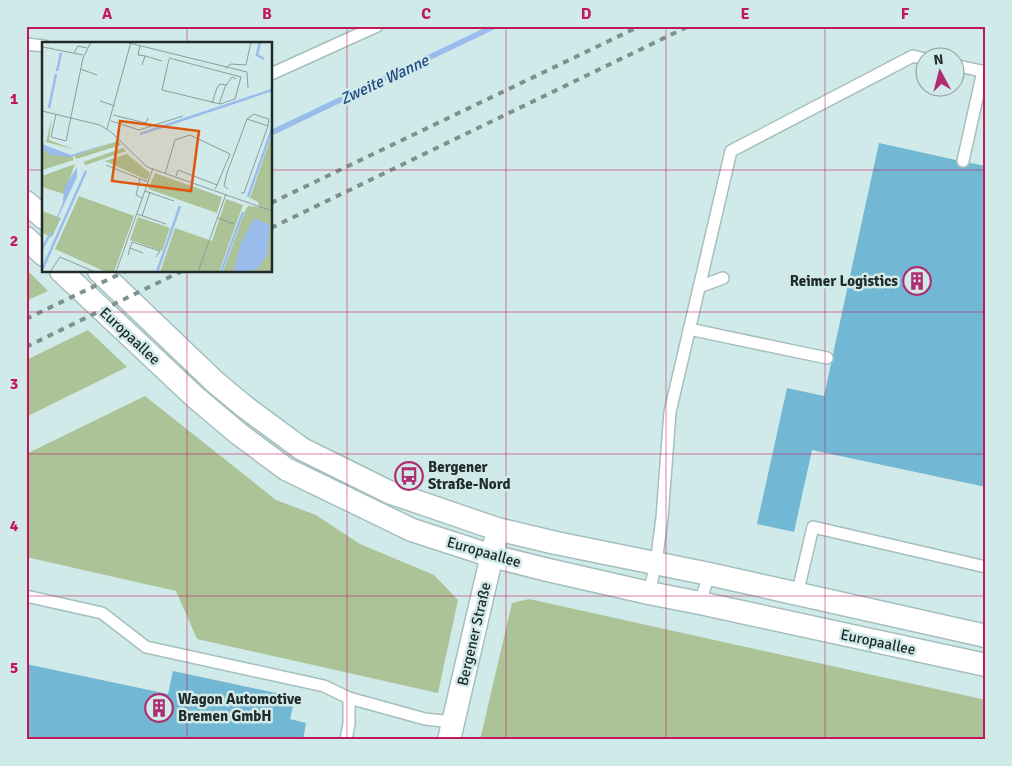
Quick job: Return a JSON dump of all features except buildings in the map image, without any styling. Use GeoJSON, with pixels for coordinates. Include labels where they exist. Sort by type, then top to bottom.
{"type":"FeatureCollection","features":[{"type":"Feature","properties":{"kind":"street"},"geometry":{"type":"LineString","coordinates":[[26,202],[42,216]]}},
{"type":"Feature","properties":{"kind":"street"},"geometry":{"type":"LineString","coordinates":[[26,238],[42,253]]}},
{"type":"Feature","properties":{"kind":"street","name":"Europaallee"},"geometry":{"type":"LineString","coordinates":[[62,272],[195,397],[239,434],[286,469],[412,530],[492,556],[548,570],[986,665]]}},
{"type":"Feature","properties":{"kind":"street","name":"Europaallee"},"geometry":{"type":"LineString","coordinates":[[100,272],[215,382],[244,407],[302,449],[389,492],[497,529],[986,636]]}},
{"type":"Feature","properties":{"kind":"street","name":"Bergener Straße"},"geometry":{"type":"LineString","coordinates":[[451,731],[497,529]]}},
{"type":"Feature","properties":{"kind":"lane"},"geometry":{"type":"LineString","coordinates":[[272,74],[377,26]]}},
{"type":"Feature","properties":{"kind":"lane"},"geometry":{"type":"LineString","coordinates":[[26,44],[42,46]]}},
{"type":"Feature","properties":{"kind":"lane"},"geometry":{"type":"LineString","coordinates":[[649,593],[656,563],[662,518],[670,412],[731,151],[914,56]]}},
{"type":"Feature","properties":{"kind":"lane"},"geometry":{"type":"LineString","coordinates":[[963,161],[985,72],[964,67]]}},
{"type":"Feature","properties":{"kind":"lane"},"geometry":{"type":"LineString","coordinates":[[699,287],[723,278]]}},
{"type":"Feature","properties":{"kind":"lane"},"geometry":{"type":"LineString","coordinates":[[689,329],[827,358]]}},
{"type":"Feature","properties":{"kind":"lane"},"geometry":{"type":"LineString","coordinates":[[797,595],[812,527],[986,567]]}},
{"type":"Feature","properties":{"kind":"lane"},"geometry":{"type":"LineString","coordinates":[[700,603],[709,574]]}},
{"type":"Feature","properties":{"kind":"lane"},"geometry":{"type":"LineString","coordinates":[[26,596],[102,613],[146,647],[324,686],[349,698],[425,719],[451,731]]}},
{"type":"Feature","properties":{"kind":"lane"},"geometry":{"type":"LineString","coordinates":[[346,740],[349,724],[349,698]]}},
{"type":"Feature","properties":{"kind":"green space"},"geometry":{"type":"Polygon","coordinates":[[[26,269],[48,291],[26,301],[26,269]]]}},
{"type":"Feature","properties":{"kind":"green space"},"geometry":{"type":"Polygon","coordinates":[[[88,330],[127,367],[26,417],[26,360],[88,330]]]}},
{"type":"Feature","properties":{"kind":"green space"},"geometry":{"type":"Polygon","coordinates":[[[145,396],[276,500],[316,515],[360,544],[434,575],[458,600],[438,693],[197,639],[176,591],[26,557],[26,454],[145,396]]]}},
{"type":"Feature","properties":{"kind":"green space"},"geometry":{"type":"Polygon","coordinates":[[[529,599],[986,700],[986,740],[480,740],[512,603],[529,599]]]}},
{"type":"Feature","properties":{"kind":"waterway","name":"Zweite Wanne"},"geometry":{"type":"LineString","coordinates":[[273,132],[495,26]]}},
{"type":"Feature","properties":{"kind":"railway"},"geometry":{"type":"LineString","coordinates":[[272,203],[640,26]]}},
{"type":"Feature","properties":{"kind":"railway"},"geometry":{"type":"LineString","coordinates":[[272,228],[689,26]]}},
{"type":"Feature","properties":{"kind":"railway"},"geometry":{"type":"LineString","coordinates":[[26,319],[124,272]]}},
{"type":"Feature","properties":{"kind":"railway"},"geometry":{"type":"LineString","coordinates":[[26,347],[180,272]]}},
{"type":"Feature","properties":{"kind":"place","name":"Reimer Logistics"},"geometry":{"type":"Point","coordinates":[917,281]}},
{"type":"Feature","properties":{"kind":"place","name":"Bergener Straße-Nord"},"geometry":{"type":"Point","coordinates":[409,476]}},
{"type":"Feature","properties":{"kind":"place","name":"Wagon Automotive Bremen GmbH"},"geometry":{"type":"Point","coordinates":[159,708]}}]}
